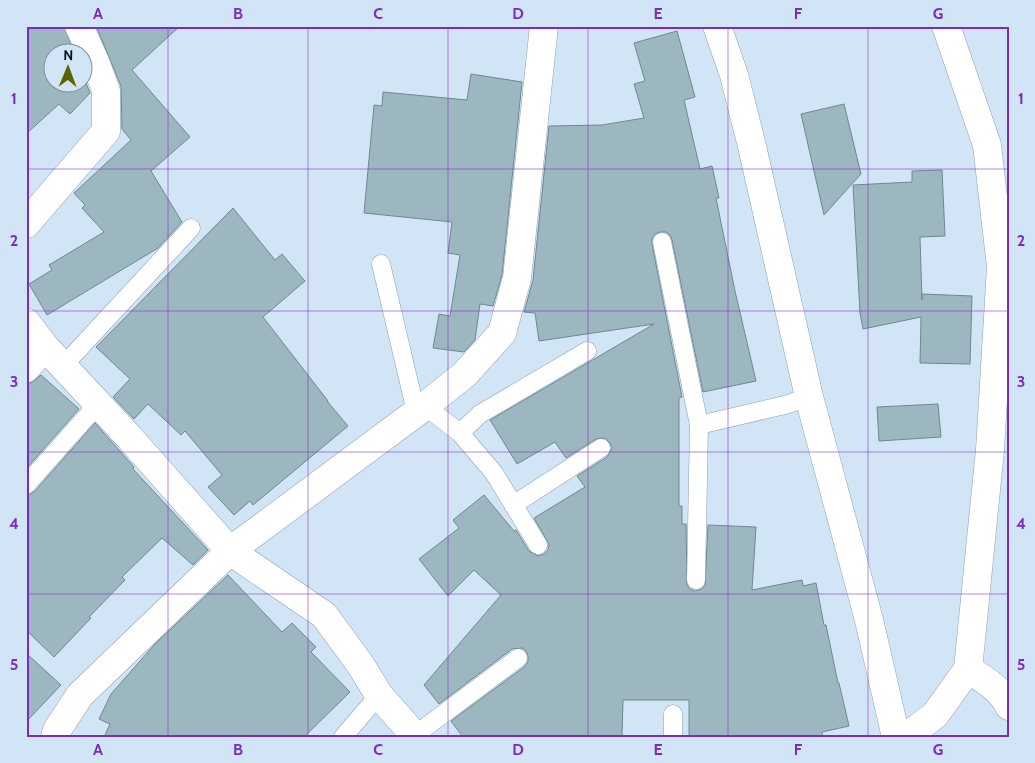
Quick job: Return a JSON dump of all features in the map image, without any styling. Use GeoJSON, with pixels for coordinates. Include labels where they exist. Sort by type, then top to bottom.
{"type":"FeatureCollection","features":[{"type":"Feature","properties":{"kind":"street"},"geometry":{"type":"LineString","coordinates":[[26,224],[106,130],[106,91],[79,26]]}},
{"type":"Feature","properties":{"kind":"street"},"geometry":{"type":"LineString","coordinates":[[60,735],[80,695],[230,551],[465,374],[502,333],[517,278],[544,26]]}},
{"type":"Feature","properties":{"kind":"street"},"geometry":{"type":"LineString","coordinates":[[717,26],[734,75],[749,133],[809,397],[869,620],[896,737]]}},
{"type":"Feature","properties":{"kind":"street"},"geometry":{"type":"LineString","coordinates":[[906,737],[935,715],[968,669],[990,450],[1001,266],[987,145],[946,26]]}},
{"type":"Feature","properties":{"kind":"street"},"geometry":{"type":"LineString","coordinates":[[26,322],[54,357],[230,551],[324,615],[360,664],[379,695],[416,736]]}},
{"type":"Feature","properties":{"kind":"street"},"geometry":{"type":"LineString","coordinates":[[26,368],[54,357]]}},
{"type":"Feature","properties":{"kind":"street"},"geometry":{"type":"LineString","coordinates":[[968,669],[988,683],[1005,699],[1009,706]]}},
{"type":"Feature","properties":{"kind":"lane"},"geometry":{"type":"LineString","coordinates":[[54,357],[191,228]]}},
{"type":"Feature","properties":{"kind":"lane"},"geometry":{"type":"LineString","coordinates":[[662,242],[699,425],[696,580]]}},
{"type":"Feature","properties":{"kind":"lane"},"geometry":{"type":"LineString","coordinates":[[381,264],[420,409],[460,433],[494,473],[538,545]]}},
{"type":"Feature","properties":{"kind":"lane"},"geometry":{"type":"LineString","coordinates":[[460,433],[480,414],[587,350]]}},
{"type":"Feature","properties":{"kind":"lane"},"geometry":{"type":"LineString","coordinates":[[699,425],[785,405],[809,397]]}},
{"type":"Feature","properties":{"kind":"lane"},"geometry":{"type":"LineString","coordinates":[[26,485],[98,404]]}},
{"type":"Feature","properties":{"kind":"lane"},"geometry":{"type":"LineString","coordinates":[[513,505],[601,448]]}},
{"type":"Feature","properties":{"kind":"lane"},"geometry":{"type":"LineString","coordinates":[[416,736],[518,658]]}},
{"type":"Feature","properties":{"kind":"lane"},"geometry":{"type":"LineString","coordinates":[[343,737],[379,695]]}},
{"type":"Feature","properties":{"kind":"lane"},"geometry":{"type":"LineString","coordinates":[[673,714],[673,737]]}},
{"type":"Feature","properties":{"kind":"building"},"geometry":{"type":"Polygon","coordinates":[[[26,26],[64,26],[70,42],[42,42],[42,92],[90,93],[70,114],[59,104],[26,134],[26,26]]]}},
{"type":"Feature","properties":{"kind":"building"},"geometry":{"type":"Polygon","coordinates":[[[96,26],[180,26],[132,70],[190,137],[151,171],[182,222],[158,248],[47,315],[29,284],[52,270],[49,265],[104,232],[82,208],[85,205],[74,193],[131,140],[122,129],[121,86],[96,26]]]}},
{"type":"Feature","properties":{"kind":"building"},"geometry":{"type":"Polygon","coordinates":[[[677,31],[695,97],[684,100],[700,169],[712,166],[719,198],[716,198],[735,291],[756,381],[703,392],[672,240],[666,232],[655,234],[652,238],[652,244],[682,397],[679,398],[679,506],[682,506],[682,524],[686,524],[687,585],[695,591],[702,589],[705,585],[708,525],[756,527],[752,590],[802,580],[803,586],[816,583],[824,625],[826,625],[849,726],[822,732],[823,737],[689,737],[689,700],[623,700],[622,737],[463,737],[451,721],[524,667],[528,662],[528,656],[522,648],[512,649],[439,704],[424,685],[501,595],[474,570],[448,596],[419,559],[459,528],[453,520],[484,495],[514,531],[516,530],[529,551],[538,556],[548,550],[549,544],[534,518],[585,487],[577,476],[607,457],[612,448],[610,443],[605,438],[596,439],[566,458],[555,442],[517,464],[490,420],[654,324],[539,341],[535,313],[524,312],[533,280],[549,126],[602,125],[644,118],[634,84],[645,81],[634,43],[677,31]]]}},
{"type":"Feature","properties":{"kind":"building"},"geometry":{"type":"Polygon","coordinates":[[[471,74],[522,82],[502,275],[493,306],[480,304],[475,340],[464,352],[433,348],[439,314],[450,316],[460,255],[448,253],[452,222],[364,213],[374,105],[382,106],[383,92],[467,100],[471,74]]]}},
{"type":"Feature","properties":{"kind":"building"},"geometry":{"type":"Polygon","coordinates":[[[844,104],[861,174],[824,215],[801,114],[844,104]]]}},
{"type":"Feature","properties":{"kind":"building"},"geometry":{"type":"Polygon","coordinates":[[[942,170],[945,236],[920,237],[922,300],[922,294],[972,296],[970,364],[920,363],[921,317],[863,329],[860,313],[853,185],[912,182],[912,171],[942,170]]]}},
{"type":"Feature","properties":{"kind":"building"},"geometry":{"type":"Polygon","coordinates":[[[233,208],[275,260],[282,254],[305,281],[263,317],[348,426],[253,505],[250,501],[234,515],[208,487],[222,475],[185,431],[181,435],[148,404],[134,419],[113,397],[130,379],[96,347],[233,208]]]}},
{"type":"Feature","properties":{"kind":"building"},"geometry":{"type":"Polygon","coordinates":[[[41,375],[79,409],[26,469],[26,383],[31,383],[41,375]]]}},
{"type":"Feature","properties":{"kind":"building"},"geometry":{"type":"Polygon","coordinates":[[[938,404],[941,437],[879,441],[877,407],[938,404]]]}},
{"type":"Feature","properties":{"kind":"building"},"geometry":{"type":"Polygon","coordinates":[[[95,423],[134,467],[133,469],[208,550],[193,565],[162,538],[122,577],[125,580],[54,657],[26,630],[26,495],[34,492],[95,423]]]}},
{"type":"Feature","properties":{"kind":"building"},"geometry":{"type":"Polygon","coordinates":[[[228,575],[282,632],[292,623],[316,647],[311,652],[350,692],[304,737],[104,737],[110,724],[99,719],[111,694],[155,644],[228,575]]]}},
{"type":"Feature","properties":{"kind":"building"},"geometry":{"type":"Polygon","coordinates":[[[26,653],[61,685],[26,722],[26,653]]]}}]}
